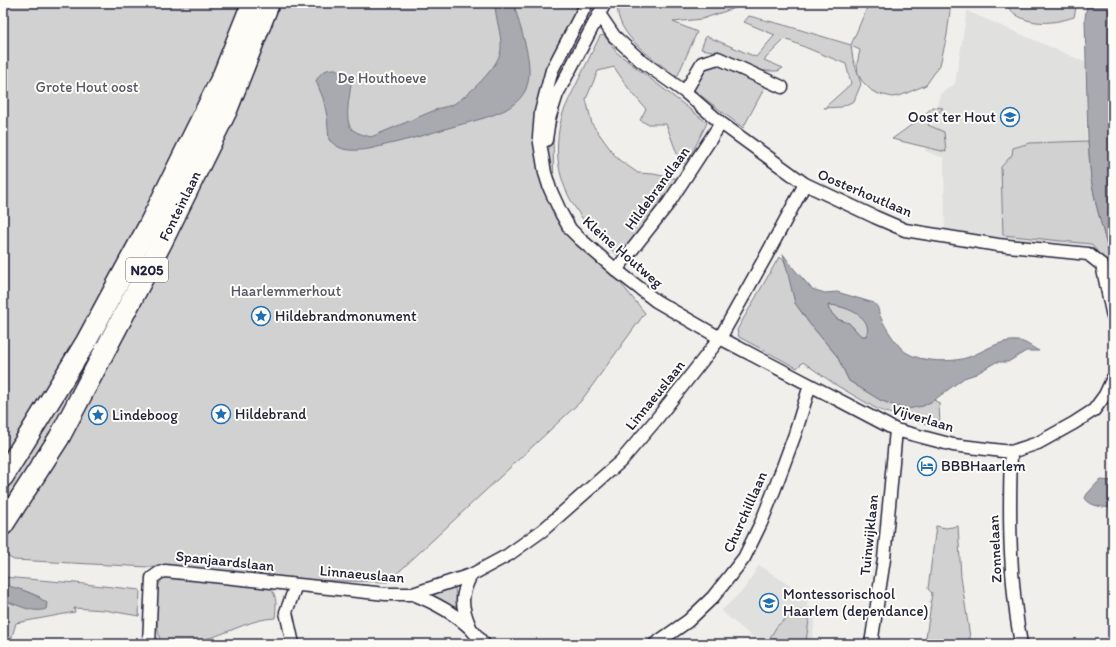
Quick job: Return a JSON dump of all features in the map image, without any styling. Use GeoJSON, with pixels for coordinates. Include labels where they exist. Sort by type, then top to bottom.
{"type":"FeatureCollection","features":[{"type":"Feature","properties":{"kind":"main road","name":"Fonteinlaan"},"geometry":{"type":"LineString","coordinates":[[3,477],[86,342],[148,226],[223,75],[252,3]]}},
{"type":"Feature","properties":{"kind":"main road","name":"Fonteinlaan"},"geometry":{"type":"LineString","coordinates":[[3,526],[59,438],[162,242],[227,110],[269,3]]}},
{"type":"Feature","properties":{"kind":"street","name":"Kleine Houtweg"},"geometry":{"type":"LineString","coordinates":[[587,3],[552,70],[541,112],[539,137],[545,173],[550,188],[570,229],[580,239],[656,302],[720,338]]}},
{"type":"Feature","properties":{"kind":"street","name":"Kleine Houtweg"},"geometry":{"type":"LineString","coordinates":[[543,159],[549,119],[557,94],[605,3]]}},
{"type":"Feature","properties":{"kind":"street","name":"Oosterhoutlaan"},"geometry":{"type":"LineString","coordinates":[[599,14],[614,36],[640,60],[685,92],[721,123],[805,184],[905,230],[998,245],[1088,254],[1102,265],[1113,317]]}},
{"type":"Feature","properties":{"kind":"street"},"geometry":{"type":"LineString","coordinates":[[685,92],[702,63],[718,58],[782,87]]}},
{"type":"Feature","properties":{"kind":"street","name":"Hildebrandlaan"},"geometry":{"type":"LineString","coordinates":[[616,270],[668,204],[721,123]]}},
{"type":"Feature","properties":{"kind":"street","name":"Linnaeuslaan"},"geometry":{"type":"LineString","coordinates":[[296,584],[386,594],[413,594],[471,575],[508,554],[543,530],[621,461],[660,415],[720,338],[805,184]]}},
{"type":"Feature","properties":{"kind":"street","name":"Vijverlaan"},"geometry":{"type":"LineString","coordinates":[[720,338],[896,430],[954,445],[1011,452],[1038,443],[1094,410],[1105,395],[1112,380]]}},
{"type":"Feature","properties":{"kind":"street","name":"Churchilllaan"},"geometry":{"type":"LineString","coordinates":[[655,644],[688,621],[713,597],[744,558],[761,523],[775,488],[795,434],[810,385]]}},
{"type":"Feature","properties":{"kind":"street","name":"Tuinwijklaan"},"geometry":{"type":"LineString","coordinates":[[871,644],[884,558],[896,430]]}},
{"type":"Feature","properties":{"kind":"street","name":"Zonnelaan"},"geometry":{"type":"LineString","coordinates":[[1011,452],[1009,522],[1011,570],[1021,644]]}},
{"type":"Feature","properties":{"kind":"street","name":"Spanjaardslaan"},"geometry":{"type":"LineString","coordinates":[[149,644],[152,578],[158,573],[165,571],[296,584]]}},
{"type":"Feature","properties":{"kind":"street"},"geometry":{"type":"LineString","coordinates":[[470,628],[464,614],[462,600],[465,587],[471,575]]}},
{"type":"Feature","properties":{"kind":"street"},"geometry":{"type":"LineString","coordinates":[[292,644],[286,612],[296,584]]}},
{"type":"Feature","properties":{"kind":"street"},"geometry":{"type":"LineString","coordinates":[[413,594],[432,602],[470,628],[484,644]]}},
{"type":"Feature","properties":{"kind":"shaded area"},"geometry":{"type":"Polygon","coordinates":[[[495,3],[514,3],[526,46],[529,79],[526,89],[515,104],[494,115],[482,119],[368,149],[346,150],[336,146],[329,140],[327,116],[323,98],[316,81],[322,73],[329,69],[336,69],[344,75],[351,84],[348,121],[353,130],[371,137],[440,108],[452,105],[466,95],[482,80],[495,64],[499,56],[501,43],[495,3]]]}},
{"type":"Feature","properties":{"kind":"shaded area"},"geometry":{"type":"Polygon","coordinates":[[[1087,3],[1113,3],[1113,269],[1091,179],[1088,141],[1085,19],[1087,3]]]}},
{"type":"Feature","properties":{"kind":"shaded area","name":"Oost ter Hout"},"geometry":{"type":"Polygon","coordinates":[[[967,11],[1087,63],[1086,141],[1089,182],[1106,246],[1004,240],[945,229],[944,158],[925,151],[940,94],[955,84],[967,11]]]}},
{"type":"Feature","properties":{"kind":"shaded area"},"geometry":{"type":"Polygon","coordinates":[[[783,254],[812,289],[825,293],[837,292],[874,303],[878,308],[883,323],[895,341],[903,350],[913,356],[937,361],[962,359],[999,344],[1011,341],[1023,342],[1039,351],[1026,351],[1008,362],[996,362],[976,374],[964,378],[934,400],[923,406],[908,409],[880,400],[849,381],[837,356],[809,323],[795,303],[783,254]],[[828,305],[829,310],[837,319],[849,323],[861,336],[866,336],[868,329],[862,317],[849,310],[828,305]]]}},
{"type":"Feature","properties":{"kind":"shaded area"},"geometry":{"type":"Polygon","coordinates":[[[259,310],[263,310],[267,316],[263,322],[259,322],[255,318],[255,314],[259,310]]]}},
{"type":"Feature","properties":{"kind":"shaded area"},"geometry":{"type":"Polygon","coordinates":[[[1100,480],[1113,481],[1113,508],[1094,505],[1085,498],[1100,480]]]}},
{"type":"Feature","properties":{"kind":"shaded area","name":"Montessorischool Haarlem (dependance)"},"geometry":{"type":"Polygon","coordinates":[[[759,565],[808,598],[807,607],[817,609],[811,644],[761,644],[721,611],[744,589],[759,565]]]}},
{"type":"Feature","properties":{"kind":"shaded area"},"geometry":{"type":"Polygon","coordinates":[[[3,585],[21,589],[37,596],[47,603],[46,609],[35,610],[24,608],[3,600],[3,585]]]}},
{"type":"Feature","properties":{"kind":"green space","name":"Haarlemmerhout"},"geometry":{"type":"Polygon","coordinates":[[[3,3],[597,3],[567,79],[553,134],[554,202],[645,313],[581,401],[388,582],[298,580],[207,570],[14,560],[3,554],[3,3]]]}},
{"type":"Feature","properties":{"kind":"green space"},"geometry":{"type":"Polygon","coordinates":[[[618,3],[750,3],[702,19],[673,22],[697,32],[677,77],[648,55],[629,36],[622,26],[618,15],[618,3]]]}},
{"type":"Feature","properties":{"kind":"green space"},"geometry":{"type":"Polygon","coordinates":[[[869,3],[951,3],[947,35],[940,65],[926,85],[893,97],[872,91],[862,81],[858,74],[857,64],[860,50],[851,46],[853,59],[861,84],[854,101],[841,107],[824,108],[851,84],[846,64],[785,39],[764,60],[783,68],[778,71],[763,71],[719,52],[701,49],[706,36],[756,57],[775,35],[744,22],[749,16],[851,45],[869,3]]]}},
{"type":"Feature","properties":{"kind":"green space"},"geometry":{"type":"Polygon","coordinates":[[[1005,3],[1077,3],[1074,17],[1055,22],[1036,22],[1019,16],[1011,11],[1005,3]]]}},
{"type":"Feature","properties":{"kind":"green space"},"geometry":{"type":"Polygon","coordinates":[[[604,35],[616,52],[707,123],[686,165],[679,159],[666,124],[647,124],[640,120],[646,109],[629,89],[614,67],[598,71],[586,99],[592,124],[613,153],[619,160],[638,173],[679,179],[651,219],[617,255],[587,225],[576,209],[567,192],[561,174],[558,155],[558,135],[563,113],[600,36],[604,35]]]}},
{"type":"Feature","properties":{"kind":"green space"},"geometry":{"type":"Polygon","coordinates":[[[701,58],[714,61],[766,85],[743,128],[686,84],[697,59],[701,58]]]}},
{"type":"Feature","properties":{"kind":"green space"},"geometry":{"type":"Polygon","coordinates":[[[933,107],[943,108],[928,125],[944,132],[946,152],[892,139],[917,121],[933,107]]]}},
{"type":"Feature","properties":{"kind":"green space"},"geometry":{"type":"Polygon","coordinates":[[[1088,141],[1091,179],[1113,269],[1113,302],[1103,263],[1100,256],[1091,244],[1003,235],[1001,167],[1012,155],[1013,148],[1030,143],[1088,141]]]}},
{"type":"Feature","properties":{"kind":"green space"},"geometry":{"type":"Polygon","coordinates":[[[779,257],[784,260],[787,267],[795,303],[809,323],[837,356],[849,381],[880,400],[895,406],[923,406],[934,400],[939,403],[940,427],[904,418],[877,409],[836,385],[803,362],[797,368],[739,337],[737,330],[779,257]]]}},
{"type":"Feature","properties":{"kind":"green space"},"geometry":{"type":"Polygon","coordinates":[[[828,305],[849,309],[862,317],[866,322],[868,329],[866,336],[861,336],[849,323],[837,319],[829,310],[828,305]]]}},
{"type":"Feature","properties":{"kind":"green space"},"geometry":{"type":"Polygon","coordinates":[[[936,526],[946,528],[958,526],[961,577],[971,644],[925,644],[931,604],[930,601],[932,593],[928,589],[936,526]]]}},
{"type":"Feature","properties":{"kind":"green space"},"geometry":{"type":"Polygon","coordinates":[[[3,577],[140,590],[139,616],[104,610],[74,608],[75,612],[16,623],[11,640],[3,644],[3,600],[14,604],[40,597],[3,585],[3,577]]]}},
{"type":"Feature","properties":{"kind":"green space"},"geometry":{"type":"Polygon","coordinates":[[[169,577],[270,588],[273,591],[275,598],[275,618],[259,620],[206,639],[181,643],[161,644],[158,630],[156,602],[158,586],[161,581],[169,577]]]}},
{"type":"Feature","properties":{"kind":"green space"},"geometry":{"type":"Polygon","coordinates":[[[451,587],[455,588],[457,606],[453,607],[434,598],[432,595],[434,592],[451,587]]]}},
{"type":"Feature","properties":{"kind":"green space"},"geometry":{"type":"Polygon","coordinates":[[[797,610],[810,613],[806,641],[768,641],[777,626],[797,610]]]}},
{"type":"Feature","properties":{"kind":"place","name":"Oost ter Hout"},"geometry":{"type":"Point","coordinates":[1010,117]}},
{"type":"Feature","properties":{"kind":"place","name":"Hildebrandmonument"},"geometry":{"type":"Point","coordinates":[261,316]}},
{"type":"Feature","properties":{"kind":"place","name":"Hildebrand"},"geometry":{"type":"Point","coordinates":[221,414]}},
{"type":"Feature","properties":{"kind":"place","name":"Lindeboog"},"geometry":{"type":"Point","coordinates":[98,415]}},
{"type":"Feature","properties":{"kind":"place","name":"BBBHaarlem"},"geometry":{"type":"Point","coordinates":[927,466]}},
{"type":"Feature","properties":{"kind":"place","name":"Montessorischool Haarlem (dependance)"},"geometry":{"type":"Point","coordinates":[769,603]}},
{"type":"Feature","properties":{"kind":"park label","name":"De Houthoeve"},"geometry":{"type":"Point","coordinates":[382,78]}},
{"type":"Feature","properties":{"kind":"park label","name":"Grote Hout oost"},"geometry":{"type":"Point","coordinates":[87,87]}}]}
